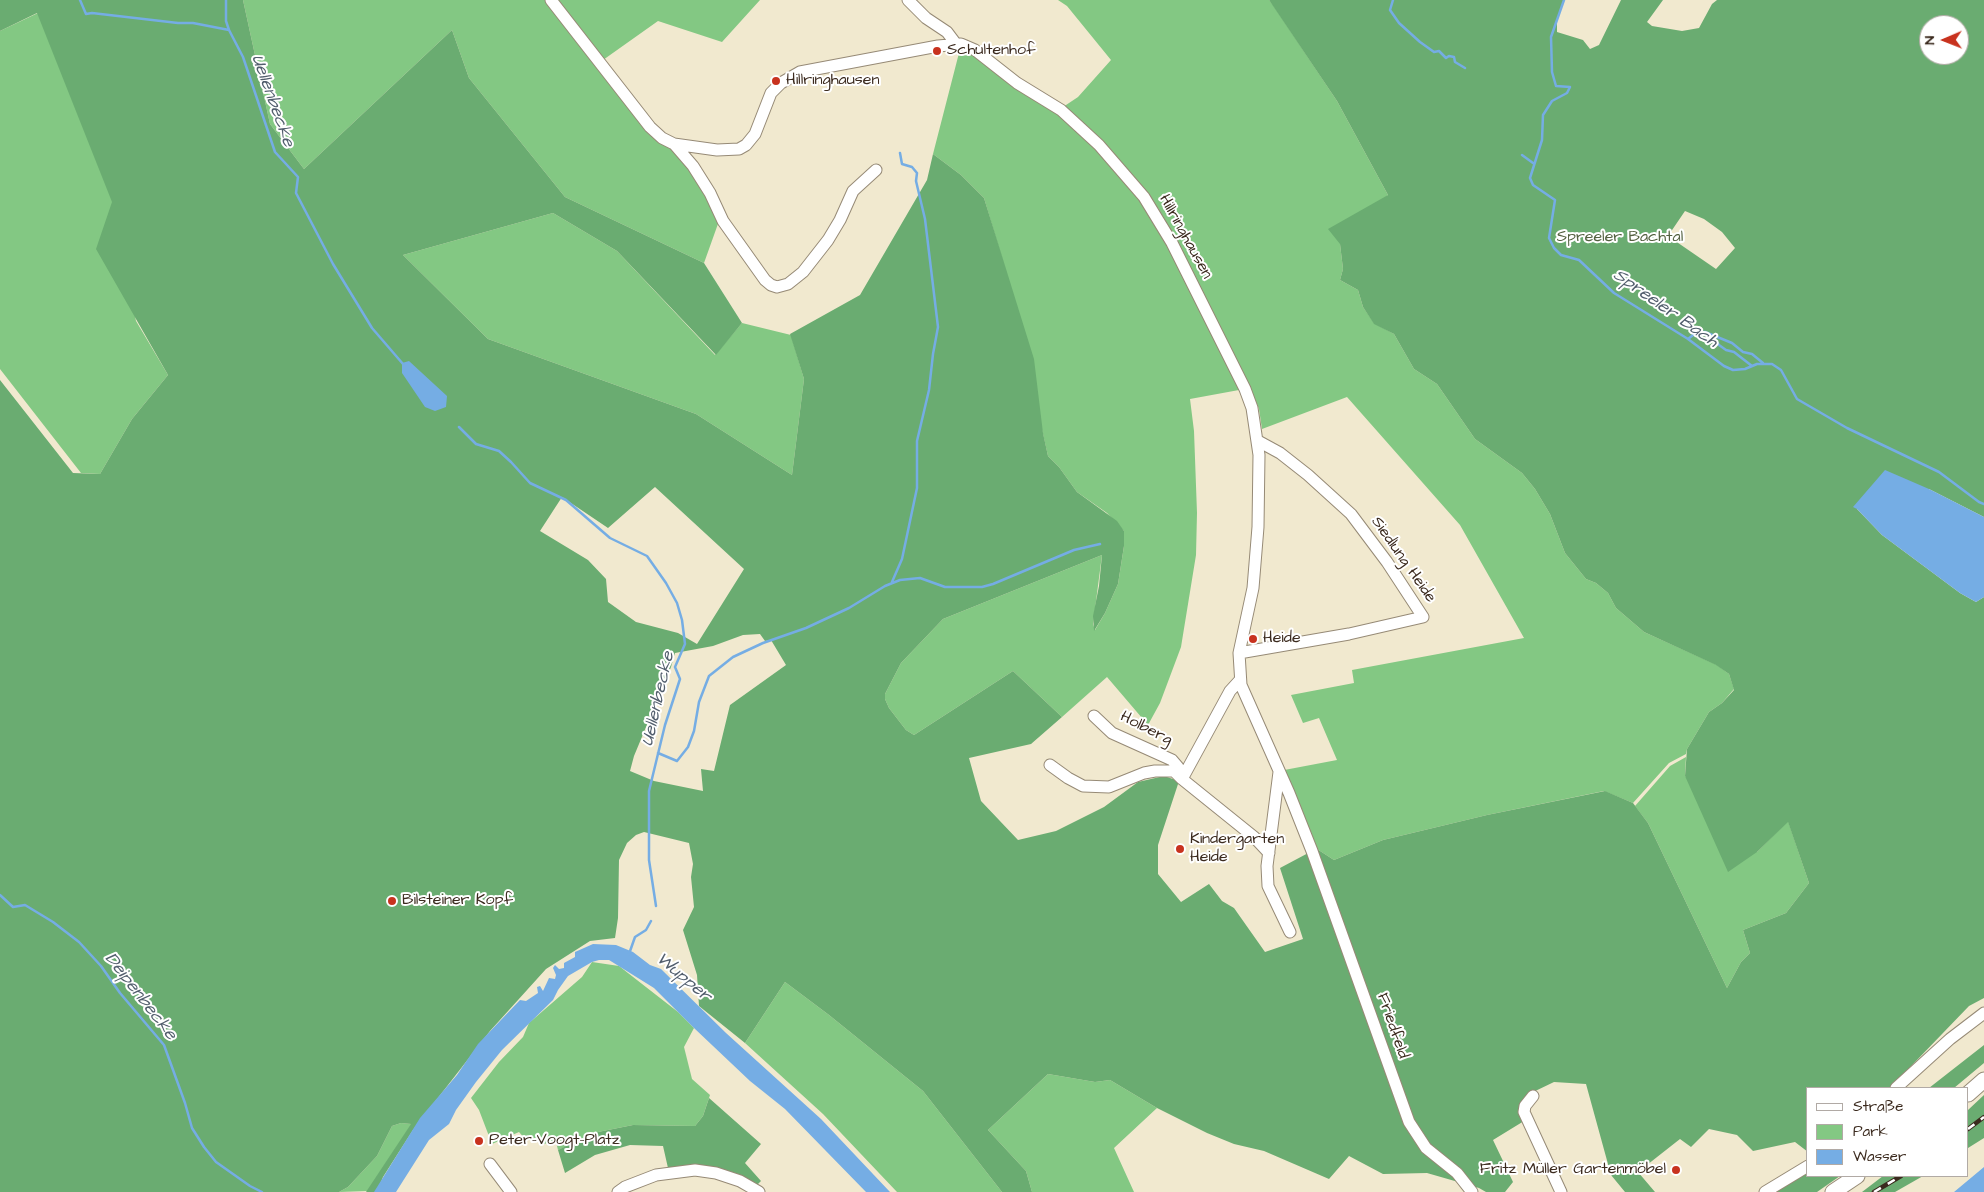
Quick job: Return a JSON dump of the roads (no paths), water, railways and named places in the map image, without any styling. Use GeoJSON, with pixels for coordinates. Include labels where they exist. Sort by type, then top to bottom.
{"type":"FeatureCollection","features":[{"type":"Feature","properties":{"kind":"main road"},"geometry":{"type":"LineString","coordinates":[[1969,1093],[1984,1080]]}},
{"type":"Feature","properties":{"kind":"main road"},"geometry":{"type":"LineString","coordinates":[[1833,1192],[1855,1177]]}},
{"type":"Feature","properties":{"kind":"street"},"geometry":{"type":"LineString","coordinates":[[551,0],[653,131],[674,144],[693,166],[710,193],[723,221],[765,280],[771,285],[777,287],[788,284],[803,272],[828,240],[840,220],[853,190],[876,170]]}},
{"type":"Feature","properties":{"kind":"street"},"geometry":{"type":"LineString","coordinates":[[674,144],[717,150],[739,148],[746,145],[755,134],[772,91],[781,83],[800,72],[956,44],[947,32],[926,18],[908,0]]}},
{"type":"Feature","properties":{"kind":"street","name":"Hillringhausen"},"geometry":{"type":"LineString","coordinates":[[956,44],[961,44],[974,50],[1017,83],[1061,110],[1099,145],[1144,197],[1172,243],[1245,388],[1252,408],[1258,441]]}},
{"type":"Feature","properties":{"kind":"street"},"geometry":{"type":"LineString","coordinates":[[1258,441],[1259,493],[1256,564],[1249,613],[1239,653],[1240,680],[1258,726],[1279,771],[1269,853],[1268,886],[1290,932]]}},
{"type":"Feature","properties":{"kind":"street","name":"Siedlung Heide"},"geometry":{"type":"LineString","coordinates":[[1239,653],[1340,636],[1423,618],[1388,562],[1351,514],[1335,498],[1280,452],[1258,441]]}},
{"type":"Feature","properties":{"kind":"street"},"geometry":{"type":"LineString","coordinates":[[1240,680],[1230,691],[1182,779],[1254,837],[1269,853]]}},
{"type":"Feature","properties":{"kind":"street","name":"Holberg"},"geometry":{"type":"LineString","coordinates":[[1094,716],[1112,733],[1172,760],[1178,767],[1182,779]]}},
{"type":"Feature","properties":{"kind":"street","name":"Holberg"},"geometry":{"type":"LineString","coordinates":[[1050,765],[1068,778],[1084,786],[1109,787],[1144,773],[1155,771],[1174,771],[1182,779]]}},
{"type":"Feature","properties":{"kind":"street","name":"Friedfeld"},"geometry":{"type":"LineString","coordinates":[[1279,771],[1312,851],[1409,1122],[1426,1148],[1457,1173],[1472,1192]]}},
{"type":"Feature","properties":{"kind":"street"},"geometry":{"type":"LineString","coordinates":[[1897,1087],[1980,1015]]}},
{"type":"Feature","properties":{"kind":"street"},"geometry":{"type":"LineString","coordinates":[[1533,1096],[1525,1106],[1524,1112],[1561,1192]]}},
{"type":"Feature","properties":{"kind":"street"},"geometry":{"type":"LineString","coordinates":[[490,1164],[511,1192]]}},
{"type":"Feature","properties":{"kind":"street"},"geometry":{"type":"LineString","coordinates":[[1765,1192],[1806,1167]]}},
{"type":"Feature","properties":{"kind":"street"},"geometry":{"type":"LineString","coordinates":[[618,1192],[625,1187],[656,1175],[695,1170],[716,1173],[740,1181],[759,1192]]}},
{"type":"Feature","properties":{"kind":"water"},"geometry":{"type":"Polygon","coordinates":[[[409,361],[447,396],[446,407],[435,411],[425,407],[402,373],[402,363],[409,361]]]}},
{"type":"Feature","properties":{"kind":"water"},"geometry":{"type":"Polygon","coordinates":[[[1885,470],[1929,489],[1984,517],[1984,597],[1976,602],[1960,593],[1882,535],[1853,507],[1885,470]]]}},
{"type":"Feature","properties":{"kind":"water"},"geometry":{"type":"Polygon","coordinates":[[[593,944],[616,945],[633,952],[650,965],[661,969],[726,1033],[821,1119],[890,1192],[866,1192],[785,1109],[750,1081],[654,988],[609,960],[599,960],[568,976],[553,1000],[502,1050],[476,1082],[456,1110],[449,1124],[429,1140],[396,1192],[374,1192],[420,1118],[457,1075],[478,1044],[520,1000],[526,1001],[538,993],[537,987],[540,986],[543,991],[549,978],[555,979],[556,975],[553,968],[555,965],[559,969],[564,968],[564,963],[575,957],[575,952],[593,944]]]}},
{"type":"Feature","properties":{"kind":"water"},"geometry":{"type":"Polygon","coordinates":[[[1984,1167],[1984,1192],[1954,1192],[1984,1167]]]}},
{"type":"Feature","properties":{"kind":"waterway","name":"Uellenbecke"},"geometry":{"type":"LineString","coordinates":[[80,0],[86,14],[193,23],[229,30],[243,57],[275,152],[298,177],[296,193],[333,264],[372,328],[403,364]]}},
{"type":"Feature","properties":{"kind":"waterway"},"geometry":{"type":"LineString","coordinates":[[226,0],[226,21],[229,30]]}},
{"type":"Feature","properties":{"kind":"waterway"},"geometry":{"type":"LineString","coordinates":[[1393,0],[1390,10],[1399,23],[1434,52],[1439,51],[1446,58],[1449,56],[1454,57],[1455,62],[1465,68]]}},
{"type":"Feature","properties":{"kind":"waterway","name":"Spreeler Bach"},"geometry":{"type":"LineString","coordinates":[[1564,0],[1551,37],[1552,72],[1556,86],[1570,87],[1567,93],[1552,101],[1543,115],[1542,140],[1530,178],[1533,185],[1555,200],[1549,238],[1554,248],[1561,255],[1579,260],[1614,293],[1688,339],[1724,366],[1733,370],[1745,369],[1757,364],[1772,364],[1781,370],[1797,399],[1847,428],[1939,472],[1984,504]]}},
{"type":"Feature","properties":{"kind":"waterway"},"geometry":{"type":"LineString","coordinates":[[892,582],[902,559],[917,488],[917,441],[929,390],[938,327],[925,219],[916,181],[917,173],[912,167],[902,164],[900,153]]}},
{"type":"Feature","properties":{"kind":"waterway"},"geometry":{"type":"LineString","coordinates":[[1522,155],[1533,163]]}},
{"type":"Feature","properties":{"kind":"waterway"},"geometry":{"type":"LineString","coordinates":[[1688,339],[1697,332],[1705,332],[1732,343],[1743,352],[1752,354],[1763,363]]}},
{"type":"Feature","properties":{"kind":"waterway"},"geometry":{"type":"LineString","coordinates":[[1713,337],[1719,345],[1726,350],[1734,352],[1752,366]]}},
{"type":"Feature","properties":{"kind":"waterway","name":"Uellenbecke"},"geometry":{"type":"LineString","coordinates":[[459,427],[476,444],[499,451],[530,483],[566,500],[610,538],[647,556],[677,603],[682,620],[685,644],[675,667],[680,679],[665,725],[649,791],[649,860],[656,906]]}},
{"type":"Feature","properties":{"kind":"waterway"},"geometry":{"type":"LineString","coordinates":[[658,753],[677,761],[688,747],[694,731],[699,702],[709,676],[733,657],[763,643],[806,628],[849,608],[885,586],[900,580],[920,578],[945,587],[982,587],[1074,550],[1100,544]]}},
{"type":"Feature","properties":{"kind":"waterway","name":"Deipenbecke"},"geometry":{"type":"LineString","coordinates":[[0,895],[13,907],[25,905],[53,922],[79,942],[101,966],[120,993],[164,1045],[192,1128],[204,1147],[216,1162],[250,1186],[262,1192]]}},
{"type":"Feature","properties":{"kind":"waterway","name":"Uellenbecke"},"geometry":{"type":"LineString","coordinates":[[629,954],[635,937],[646,930],[651,921]]}},
{"type":"Feature","properties":{"kind":"railway"},"geometry":{"type":"LineString","coordinates":[[1969,1128],[1984,1117]]}},
{"type":"Feature","properties":{"kind":"railway"},"geometry":{"type":"LineString","coordinates":[[1874,1192],[1899,1177]]}},
{"type":"Feature","properties":{"kind":"place","name":"Schultenhof"},"geometry":{"type":"Point","coordinates":[937,51]}},
{"type":"Feature","properties":{"kind":"place","name":"Hillringhausen"},"geometry":{"type":"Point","coordinates":[776,81]}},
{"type":"Feature","properties":{"kind":"place","name":"Heide"},"geometry":{"type":"Point","coordinates":[1253,639]}},
{"type":"Feature","properties":{"kind":"place","name":"Kindergarten Heide"},"geometry":{"type":"Point","coordinates":[1180,849]}},
{"type":"Feature","properties":{"kind":"place","name":"Bilsteiner Kopf"},"geometry":{"type":"Point","coordinates":[392,901]}},
{"type":"Feature","properties":{"kind":"place","name":"Peter-Voogt-Platz"},"geometry":{"type":"Point","coordinates":[479,1141]}},
{"type":"Feature","properties":{"kind":"place","name":"Fritz Müller Gartenmöbel"},"geometry":{"type":"Point","coordinates":[1676,1170]}},
{"type":"Feature","properties":{"kind":"park label","name":"Spreeler Bachtal"},"geometry":{"type":"Point","coordinates":[1620,238]}},
{"type":"Feature","properties":{"kind":"water label","name":"Wupper"},"geometry":{"type":"Point","coordinates":[683,978]}}]}
